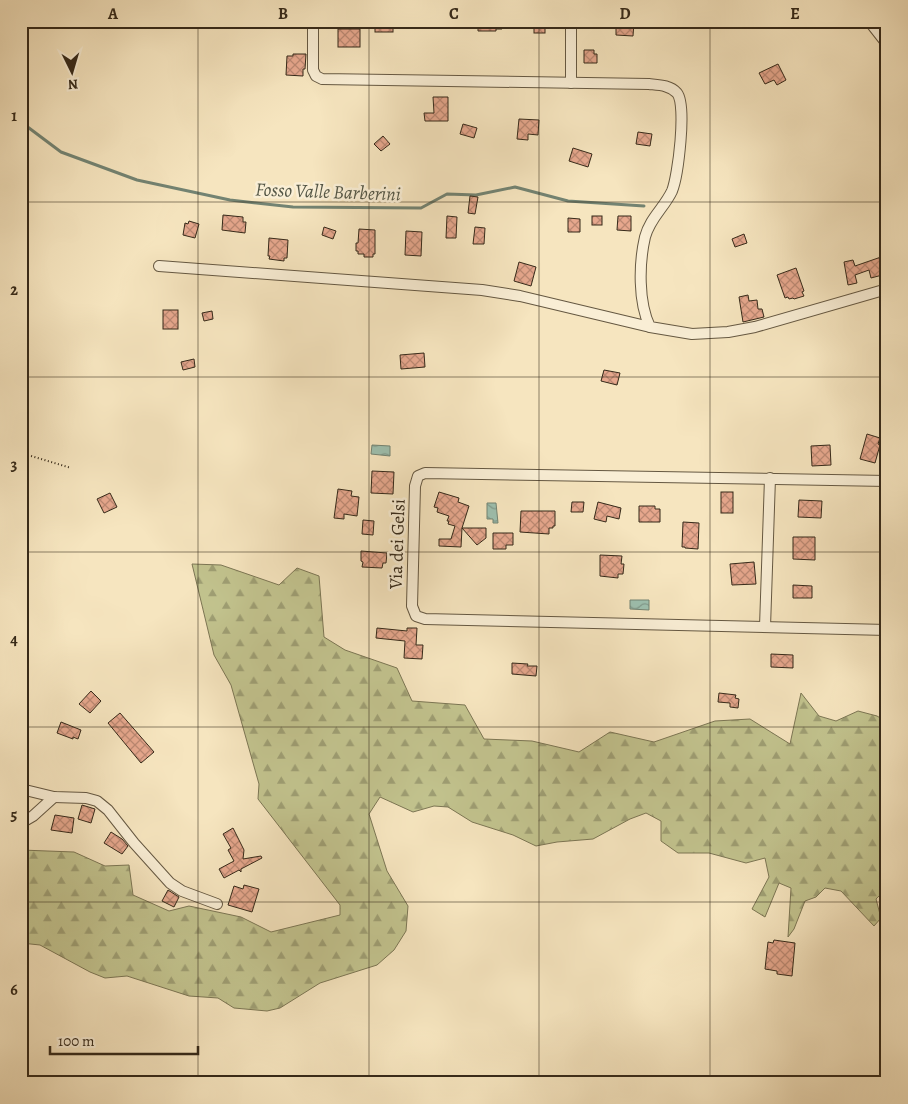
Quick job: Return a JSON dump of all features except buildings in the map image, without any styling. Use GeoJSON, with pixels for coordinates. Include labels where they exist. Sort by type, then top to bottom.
{"type":"FeatureCollection","features":[{"type":"Feature","properties":{"kind":"street"},"geometry":{"type":"LineString","coordinates":[[313,21],[313,70],[316,76],[322,79],[661,85],[674,91],[680,99],[680,151],[675,181],[670,194],[651,221],[644,242],[641,298],[644,313],[650,327]]}},
{"type":"Feature","properties":{"kind":"street"},"geometry":{"type":"LineString","coordinates":[[571,21],[571,83]]}},
{"type":"Feature","properties":{"kind":"street"},"geometry":{"type":"LineString","coordinates":[[869,21],[887,44]]}},
{"type":"Feature","properties":{"kind":"street"},"geometry":{"type":"LineString","coordinates":[[159,266],[482,290],[529,298],[650,327],[692,334],[728,332],[755,326],[887,289]]}},
{"type":"Feature","properties":{"kind":"street","name":"Via dei Gelsi"},"geometry":{"type":"LineString","coordinates":[[887,481],[428,472],[418,476],[415,486],[412,606],[413,613],[418,618],[425,619],[887,630]]}},
{"type":"Feature","properties":{"kind":"street"},"geometry":{"type":"LineString","coordinates":[[765,627],[770,478]]}},
{"type":"Feature","properties":{"kind":"street"},"geometry":{"type":"LineString","coordinates":[[21,788],[54,798],[86,798],[100,802],[168,881],[182,890],[217,904]]}},
{"type":"Feature","properties":{"kind":"street"},"geometry":{"type":"LineString","coordinates":[[21,823],[33,816],[54,798]]}},
{"type":"Feature","properties":{"kind":"path"},"geometry":{"type":"LineString","coordinates":[[21,454],[71,468]]}},
{"type":"Feature","properties":{"kind":"green space"},"geometry":{"type":"Polygon","coordinates":[[[192,564],[221,565],[279,585],[297,568],[319,576],[324,637],[345,650],[397,668],[412,701],[465,705],[484,739],[532,741],[579,752],[610,732],[654,742],[715,721],[750,719],[790,744],[801,693],[819,716],[836,721],[858,711],[877,716],[887,722],[887,888],[876,899],[881,918],[874,926],[841,891],[825,888],[816,897],[805,901],[794,929],[788,937],[791,888],[779,883],[765,917],[752,909],[769,877],[765,858],[746,863],[709,853],[678,853],[661,841],[661,821],[646,813],[630,819],[593,839],[536,846],[513,835],[472,822],[448,807],[434,806],[413,812],[380,797],[369,814],[387,871],[408,906],[406,931],[394,950],[377,965],[320,983],[280,1008],[267,1011],[234,1008],[218,998],[189,996],[127,976],[105,978],[40,945],[21,943],[21,850],[74,852],[105,866],[129,865],[133,895],[169,911],[189,906],[241,917],[271,932],[340,915],[340,905],[258,799],[259,784],[231,685],[214,655],[192,564]]]}},
{"type":"Feature","properties":{"kind":"water"},"geometry":{"type":"Polygon","coordinates":[[[372,445],[390,446],[390,456],[371,454],[372,445]]]}},
{"type":"Feature","properties":{"kind":"water"},"geometry":{"type":"Polygon","coordinates":[[[487,503],[496,503],[498,523],[493,523],[493,519],[487,519],[487,503]]]}},
{"type":"Feature","properties":{"kind":"water"},"geometry":{"type":"Polygon","coordinates":[[[630,600],[649,600],[649,610],[630,609],[630,600]]]}},
{"type":"Feature","properties":{"kind":"waterway","name":"Fosso Valle Barberini"},"geometry":{"type":"LineString","coordinates":[[21,122],[61,152],[137,180],[230,200],[293,207],[421,208],[447,194],[476,195],[515,187],[568,201],[644,206]]}}]}
